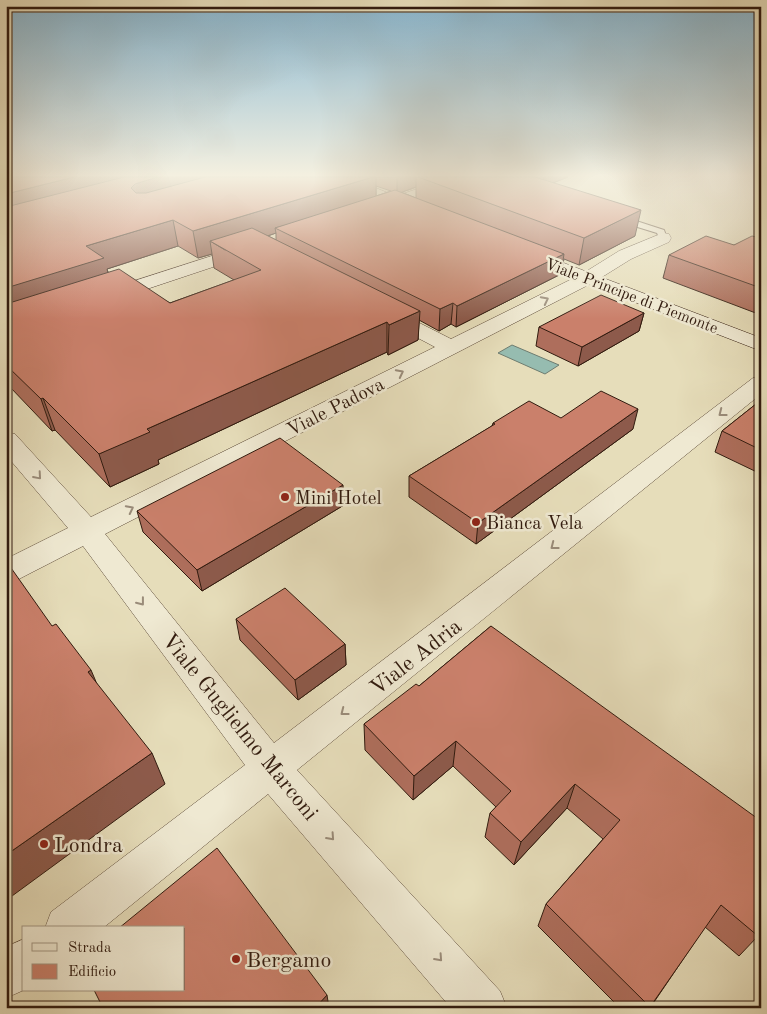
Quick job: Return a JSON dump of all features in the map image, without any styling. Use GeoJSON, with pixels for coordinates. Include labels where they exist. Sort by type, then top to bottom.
{"type":"FeatureCollection","features":[{"type":"Feature","properties":{"kind":"street","name":"Viale Padova"},"geometry":{"type":"LineString","coordinates":[[6,572],[588,278],[625,255],[663,238]]}},
{"type":"Feature","properties":{"kind":"street"},"geometry":{"type":"LineString","coordinates":[[89,302],[263,247]]}},
{"type":"Feature","properties":{"kind":"street","name":"Viale Principe di Piemonte"},"geometry":{"type":"LineString","coordinates":[[513,248],[761,345]]}},
{"type":"Feature","properties":{"kind":"street"},"geometry":{"type":"LineString","coordinates":[[372,306],[451,348]]}},
{"type":"Feature","properties":{"kind":"street","name":"Viale Adria"},"geometry":{"type":"LineString","coordinates":[[71,926],[761,383]]}},
{"type":"Feature","properties":{"kind":"street","name":"Viale Guglielmo Marconi"},"geometry":{"type":"LineString","coordinates":[[6,439],[86,531],[271,769],[483,1008]]}},
{"type":"Feature","properties":{"kind":"street"},"geometry":{"type":"LineString","coordinates":[[6,975],[22,963]]}},
{"type":"Feature","properties":{"kind":"lane"},"geometry":{"type":"LineString","coordinates":[[638,224],[661,232],[663,238]]}},
{"type":"Feature","properties":{"kind":"water"},"geometry":{"type":"Polygon","coordinates":[[[512,345],[559,365],[545,374],[498,353],[512,345]]]}},
{"type":"Feature","properties":{"kind":"building"},"geometry":{"type":"Polygon","coordinates":[[[6,224],[159,224],[86,246],[104,258],[6,288],[6,224]]]}},
{"type":"Feature","properties":{"kind":"building"},"geometry":{"type":"Polygon","coordinates":[[[181,224],[215,224],[193,231],[181,224]]]}},
{"type":"Feature","properties":{"kind":"building"},"geometry":{"type":"Polygon","coordinates":[[[287,224],[486,224],[564,254],[457,306],[453,303],[440,309],[275,228],[287,224]]]}},
{"type":"Feature","properties":{"kind":"building"},"geometry":{"type":"Polygon","coordinates":[[[547,224],[612,224],[584,238],[547,224]]]}},
{"type":"Feature","properties":{"kind":"building"},"geometry":{"type":"Polygon","coordinates":[[[252,228],[420,311],[389,325],[387,322],[147,429],[150,432],[99,454],[43,398],[41,399],[6,365],[6,304],[119,269],[170,303],[261,270],[210,241],[252,228]]]}},
{"type":"Feature","properties":{"kind":"building"},"geometry":{"type":"Polygon","coordinates":[[[706,236],[734,245],[752,236],[761,238],[761,288],[669,255],[706,236]]]}},
{"type":"Feature","properties":{"kind":"building"},"geometry":{"type":"Polygon","coordinates":[[[601,295],[644,313],[582,347],[539,327],[601,295]]]}},
{"type":"Feature","properties":{"kind":"building"},"geometry":{"type":"Polygon","coordinates":[[[601,391],[638,409],[478,523],[409,476],[529,401],[561,418],[601,391]]]}},
{"type":"Feature","properties":{"kind":"building"},"geometry":{"type":"Polygon","coordinates":[[[761,400],[761,450],[722,431],[761,400]]]}},
{"type":"Feature","properties":{"kind":"building"},"geometry":{"type":"Polygon","coordinates":[[[280,438],[343,485],[197,570],[137,511],[280,438]]]}},
{"type":"Feature","properties":{"kind":"building"},"geometry":{"type":"Polygon","coordinates":[[[9,565],[52,626],[56,624],[91,670],[88,672],[152,753],[6,855],[6,567],[9,565]]]}},
{"type":"Feature","properties":{"kind":"building"},"geometry":{"type":"Polygon","coordinates":[[[285,588],[345,644],[295,680],[236,619],[285,588]]]}},
{"type":"Feature","properties":{"kind":"building"},"geometry":{"type":"Polygon","coordinates":[[[491,626],[761,821],[761,931],[758,936],[721,905],[650,1007],[546,904],[620,820],[575,784],[521,842],[490,813],[511,791],[456,741],[414,776],[364,724],[416,684],[419,686],[491,626]]]}},
{"type":"Feature","properties":{"kind":"building","name":"Bergamo"},"geometry":{"type":"Polygon","coordinates":[[[217,848],[327,995],[315,1008],[103,1008],[95,992],[185,992],[185,926],[121,926],[217,848]]]}},
{"type":"Feature","properties":{"kind":"place","name":"Mini Hotel"},"geometry":{"type":"Point","coordinates":[285,497]}},
{"type":"Feature","properties":{"kind":"place","name":"Bianca Vela"},"geometry":{"type":"Point","coordinates":[476,522]}},
{"type":"Feature","properties":{"kind":"place","name":"Londra"},"geometry":{"type":"Point","coordinates":[44,844]}},
{"type":"Feature","properties":{"kind":"place","name":"Bergamo"},"geometry":{"type":"Point","coordinates":[236,959]}}]}
